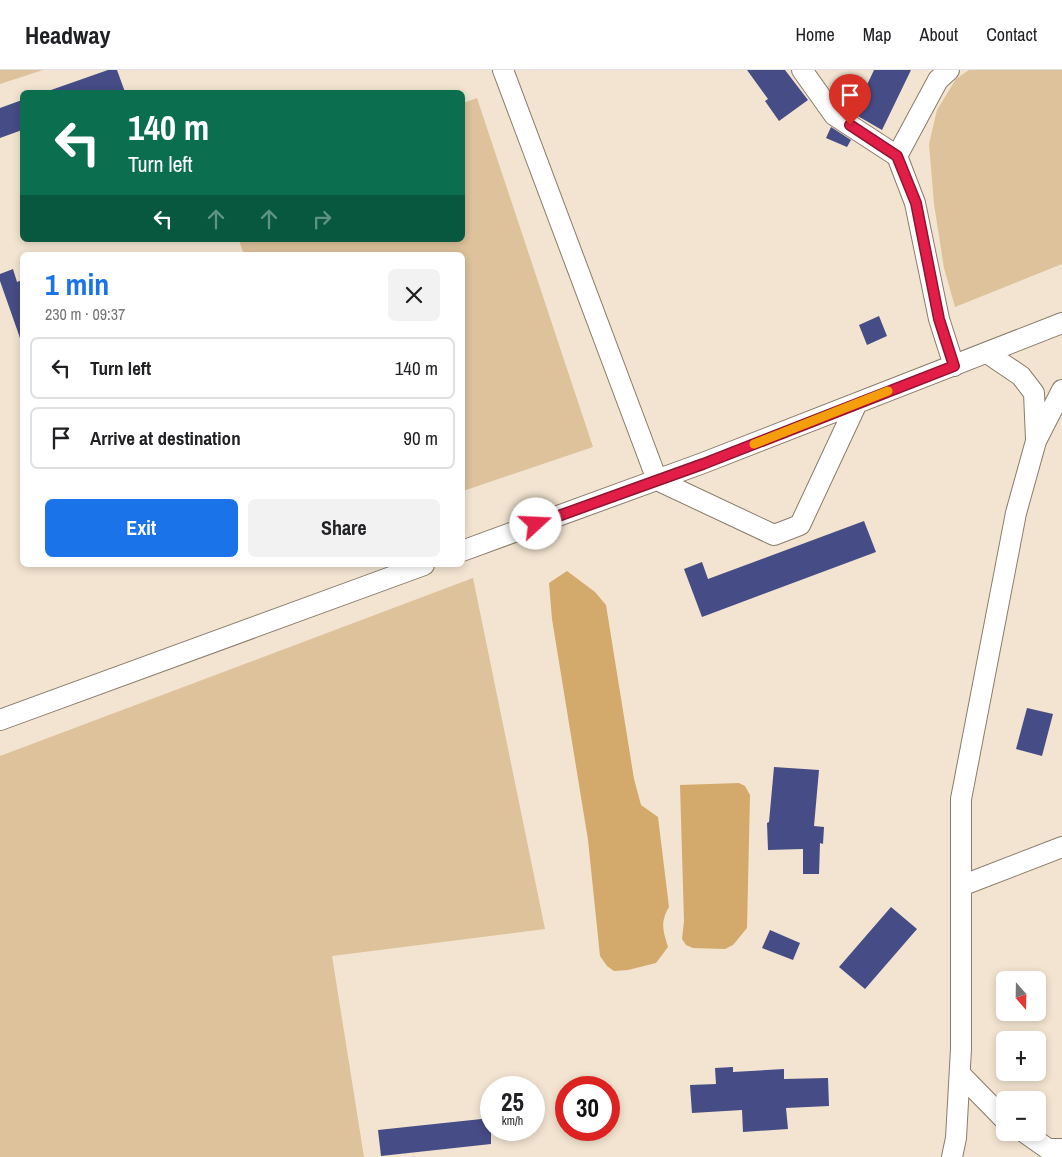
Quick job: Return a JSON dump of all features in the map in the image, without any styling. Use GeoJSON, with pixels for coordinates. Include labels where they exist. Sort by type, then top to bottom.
{"type":"FeatureCollection","features":[{"type":"Feature","properties":{"kind":"street"},"geometry":{"type":"LineString","coordinates":[[503,70],[657,480],[774,535],[800,525],[857,403]]}},
{"type":"Feature","properties":{"kind":"street"},"geometry":{"type":"LineString","coordinates":[[802,70],[834,115],[897,156],[916,203],[939,319],[954,366]]}},
{"type":"Feature","properties":{"kind":"street"},"geometry":{"type":"LineString","coordinates":[[897,156],[938,80],[949,70]]}},
{"type":"Feature","properties":{"kind":"street"},"geometry":{"type":"LineString","coordinates":[[465,550],[657,480],[1062,323]]}},
{"type":"Feature","properties":{"kind":"street"},"geometry":{"type":"LineString","coordinates":[[987,352],[1021,376],[1034,394],[1036,440]]}},
{"type":"Feature","properties":{"kind":"street"},"geometry":{"type":"LineString","coordinates":[[952,1157],[956,1138],[960,1074],[961,799],[1016,513],[1036,440],[1062,390]]}},
{"type":"Feature","properties":{"kind":"street"},"geometry":{"type":"LineString","coordinates":[[0,720],[419,567]]}},
{"type":"Feature","properties":{"kind":"street"},"geometry":{"type":"LineString","coordinates":[[961,886],[1062,847]]}},
{"type":"Feature","properties":{"kind":"street"},"geometry":{"type":"LineString","coordinates":[[960,1074],[996,1111]]}},
{"type":"Feature","properties":{"kind":"street"},"geometry":{"type":"LineString","coordinates":[[1037,1141],[1048,1149],[1062,1150]]}},
{"type":"Feature","properties":{"kind":"shaded area"},"geometry":{"type":"Polygon","coordinates":[[[0,70],[43,70],[0,84],[0,70]]]}},
{"type":"Feature","properties":{"kind":"shaded area"},"geometry":{"type":"Polygon","coordinates":[[[969,70],[1062,70],[1062,264],[955,307],[944,268],[934,204],[929,144],[937,110],[956,79],[969,70]]]}},
{"type":"Feature","properties":{"kind":"shaded area"},"geometry":{"type":"Polygon","coordinates":[[[477,98],[593,447],[465,490],[465,252],[243,252],[240,242],[465,242],[465,102],[477,98]]]}},
{"type":"Feature","properties":{"kind":"shaded area"},"geometry":{"type":"Polygon","coordinates":[[[567,571],[595,592],[606,605],[634,779],[641,805],[658,817],[669,907],[663,922],[668,947],[656,963],[628,970],[614,971],[607,966],[600,956],[588,840],[552,619],[549,583],[567,571]]]}},
{"type":"Feature","properties":{"kind":"shaded area"},"geometry":{"type":"Polygon","coordinates":[[[473,578],[545,929],[332,956],[364,1157],[0,1157],[0,756],[473,578]]]}},
{"type":"Feature","properties":{"kind":"shaded area"},"geometry":{"type":"Polygon","coordinates":[[[739,783],[745,786],[750,795],[747,928],[733,945],[725,949],[693,948],[686,945],[682,939],[684,921],[680,785],[739,783]]]}},
{"type":"Feature","properties":{"kind":"building"},"geometry":{"type":"Polygon","coordinates":[[[108,70],[117,70],[124,90],[51,90],[108,70]]]}},
{"type":"Feature","properties":{"kind":"building"},"geometry":{"type":"Polygon","coordinates":[[[747,70],[785,70],[808,100],[779,121],[765,101],[768,99],[747,70]]]}},
{"type":"Feature","properties":{"kind":"building"},"geometry":{"type":"Polygon","coordinates":[[[874,70],[911,70],[882,130],[856,115],[856,108],[874,70]]]}},
{"type":"Feature","properties":{"kind":"building"},"geometry":{"type":"Polygon","coordinates":[[[20,101],[20,131],[0,138],[0,108],[20,101]]]}},
{"type":"Feature","properties":{"kind":"building"},"geometry":{"type":"Polygon","coordinates":[[[831,127],[851,140],[847,147],[826,138],[831,127]]]}},
{"type":"Feature","properties":{"kind":"building"},"geometry":{"type":"Polygon","coordinates":[[[13,269],[17,282],[20,281],[20,338],[0,281],[0,274],[13,269]]]}},
{"type":"Feature","properties":{"kind":"building"},"geometry":{"type":"Polygon","coordinates":[[[879,316],[887,336],[867,345],[859,325],[879,316]]]}},
{"type":"Feature","properties":{"kind":"building"},"geometry":{"type":"Polygon","coordinates":[[[864,521],[876,552],[702,617],[684,569],[702,562],[708,579],[864,521]]]}},
{"type":"Feature","properties":{"kind":"building"},"geometry":{"type":"Polygon","coordinates":[[[1027,708],[1053,714],[1042,756],[1016,749],[1027,708]]]}},
{"type":"Feature","properties":{"kind":"building"},"geometry":{"type":"Polygon","coordinates":[[[774,767],[819,770],[814,826],[824,827],[823,844],[820,843],[819,874],[803,874],[803,849],[768,850],[767,823],[769,822],[774,767]]]}},
{"type":"Feature","properties":{"kind":"building"},"geometry":{"type":"Polygon","coordinates":[[[891,907],[917,929],[865,989],[839,967],[891,907]]]}},
{"type":"Feature","properties":{"kind":"building"},"geometry":{"type":"Polygon","coordinates":[[[770,930],[800,943],[793,960],[762,948],[770,930]]]}},
{"type":"Feature","properties":{"kind":"building"},"geometry":{"type":"Polygon","coordinates":[[[733,1067],[733,1072],[784,1069],[784,1079],[828,1078],[829,1106],[786,1108],[788,1129],[743,1132],[742,1110],[692,1113],[690,1085],[716,1084],[715,1068],[733,1067]]]}},
{"type":"Feature","properties":{"kind":"building"},"geometry":{"type":"Polygon","coordinates":[[[480,1119],[480,1141],[491,1141],[491,1144],[381,1156],[378,1130],[480,1119]]]}},
{"type":"Feature","properties":{"kind":"slow traffic"},"geometry":{"type":"LineString","coordinates":[[754,444],[888,391]]}},
{"type":"Feature","properties":{"kind":"route"},"geometry":{"type":"LineString","coordinates":[[536,524],[703,464],[954,366],[939,319],[916,203],[897,156],[850,125]]}}]}
